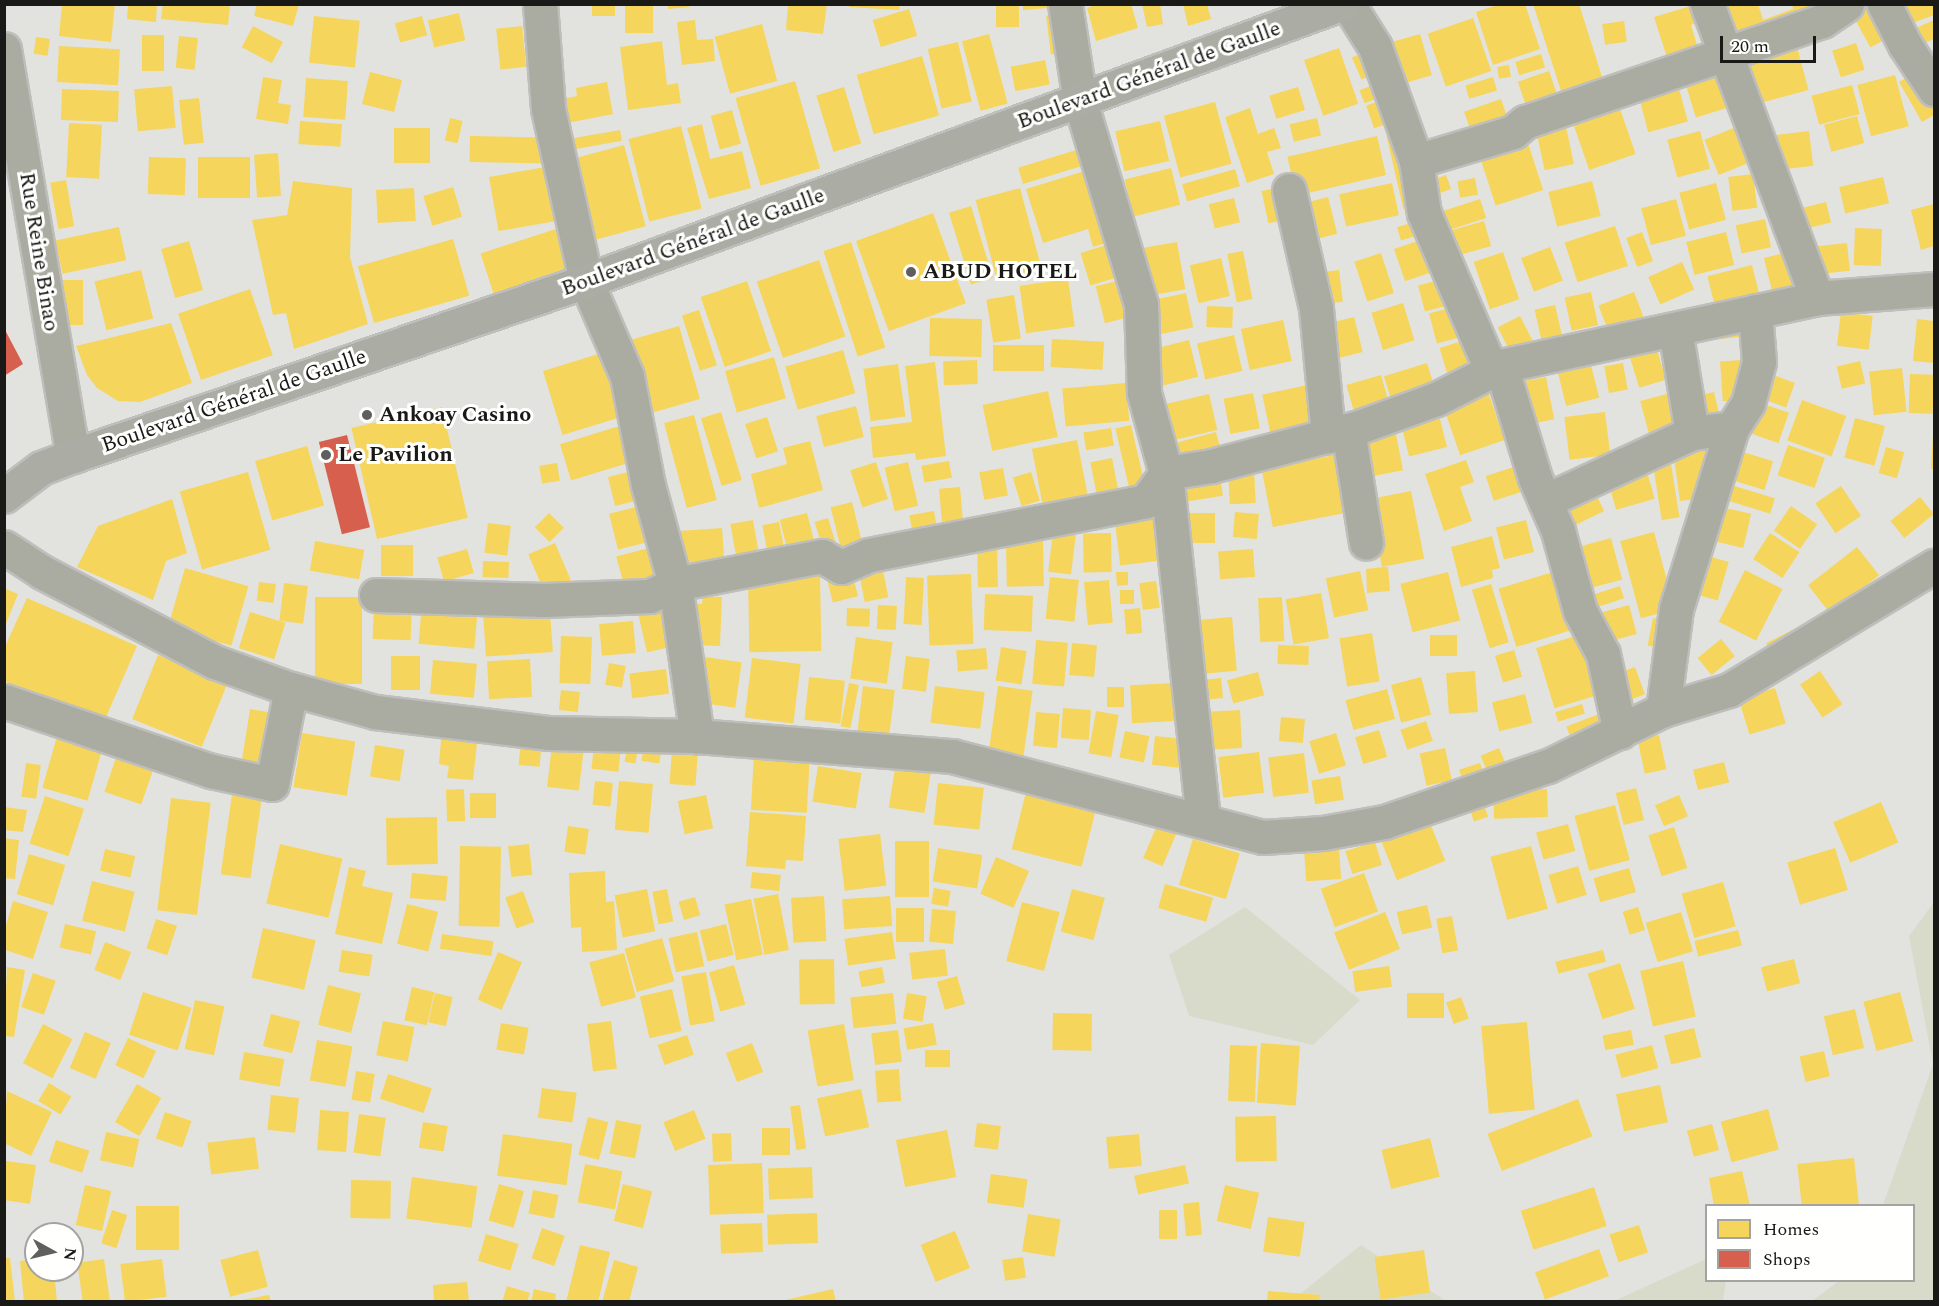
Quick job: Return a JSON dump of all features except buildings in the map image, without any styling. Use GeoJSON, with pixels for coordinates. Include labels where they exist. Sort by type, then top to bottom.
{"type":"FeatureCollection","features":[{"type":"Feature","properties":{"kind":"main road","name":"Boulevard Général de Gaulle"},"geometry":{"type":"LineString","coordinates":[[4,496],[41,468],[73,456],[586,281],[1341,4]]}},
{"type":"Feature","properties":{"kind":"main road","name":"Boulevard Général de Gaulle"},"geometry":{"type":"LineString","coordinates":[[4,470],[41,468]]}},
{"type":"Feature","properties":{"kind":"street"},"geometry":{"type":"LineString","coordinates":[[540,4],[548,109],[586,281],[627,376],[648,485],[675,584],[697,736]]}},
{"type":"Feature","properties":{"kind":"street"},"geometry":{"type":"LineString","coordinates":[[1065,4],[1080,101],[1140,304],[1144,393],[1166,473],[1203,819]]}},
{"type":"Feature","properties":{"kind":"street"},"geometry":{"type":"LineString","coordinates":[[1348,4],[1375,47],[1416,161],[1424,213],[1488,362],[1502,366]]}},
{"type":"Feature","properties":{"kind":"street"},"geometry":{"type":"LineString","coordinates":[[1707,4],[1817,298]]}},
{"type":"Feature","properties":{"kind":"street"},"geometry":{"type":"LineString","coordinates":[[1416,161],[1513,132],[1524,122],[1822,21],[1846,4]]}},
{"type":"Feature","properties":{"kind":"street"},"geometry":{"type":"LineString","coordinates":[[1884,4],[1905,45],[1935,89]]}},
{"type":"Feature","properties":{"kind":"street","name":"Rue Reine Binao"},"geometry":{"type":"LineString","coordinates":[[4,49],[73,456]]}},
{"type":"Feature","properties":{"kind":"street"},"geometry":{"type":"LineString","coordinates":[[1289,190],[1316,308],[1338,433],[1366,543]]}},
{"type":"Feature","properties":{"kind":"street"},"geometry":{"type":"LineString","coordinates":[[376,595],[591,598],[650,596],[675,584],[822,556],[841,567],[869,555],[1146,501],[1166,473],[1338,433],[1436,399],[1502,366],[1817,298],[1935,289]]}},
{"type":"Feature","properties":{"kind":"street"},"geometry":{"type":"LineString","coordinates":[[1663,710],[1676,609],[1732,428],[1748,404],[1759,363],[1755,311]]}},
{"type":"Feature","properties":{"kind":"street"},"geometry":{"type":"LineString","coordinates":[[1676,329],[1692,433]]}},
{"type":"Feature","properties":{"kind":"street"},"geometry":{"type":"LineString","coordinates":[[1502,366],[1545,501],[1558,531],[1580,611],[1603,654],[1620,732]]}},
{"type":"Feature","properties":{"kind":"street"},"geometry":{"type":"LineString","coordinates":[[1545,501],[1692,433],[1732,428]]}},
{"type":"Feature","properties":{"kind":"street"},"geometry":{"type":"LineString","coordinates":[[4,547],[42,572],[215,662],[291,689],[375,712],[439,717],[527,731],[697,736],[952,756],[1203,819],[1263,837],[1323,833],[1384,822],[1548,766],[1663,710],[1729,690],[1935,566]]}},
{"type":"Feature","properties":{"kind":"street"},"geometry":{"type":"LineString","coordinates":[[4,701],[212,771],[272,784],[291,689]]}},
{"type":"Feature","properties":{"kind":"green space"},"geometry":{"type":"Polygon","coordinates":[[[1934,902],[1934,1301],[1812,1301],[1838,1282],[1915,1282],[1915,1204],[1883,1204],[1933,1064],[1909,936],[1934,902]]]}},
{"type":"Feature","properties":{"kind":"green space"},"geometry":{"type":"Polygon","coordinates":[[[1245,907],[1360,1000],[1313,1045],[1189,1016],[1169,955],[1245,907]]]}},
{"type":"Feature","properties":{"kind":"green space"},"geometry":{"type":"Polygon","coordinates":[[[1361,1245],[1446,1301],[1290,1302],[1361,1245]]]}},
{"type":"Feature","properties":{"kind":"green space"},"geometry":{"type":"Polygon","coordinates":[[[1705,1259],[1705,1282],[1726,1282],[1723,1301],[1614,1301],[1705,1259]]]}},
{"type":"Feature","properties":{"kind":"place","name":"ABUD HOTEL"},"geometry":{"type":"Point","coordinates":[911,272]}},
{"type":"Feature","properties":{"kind":"place","name":"Ankoay Casino"},"geometry":{"type":"Point","coordinates":[367,415]}},
{"type":"Feature","properties":{"kind":"place","name":"Le Pavilion"},"geometry":{"type":"Point","coordinates":[326,455]}}]}
